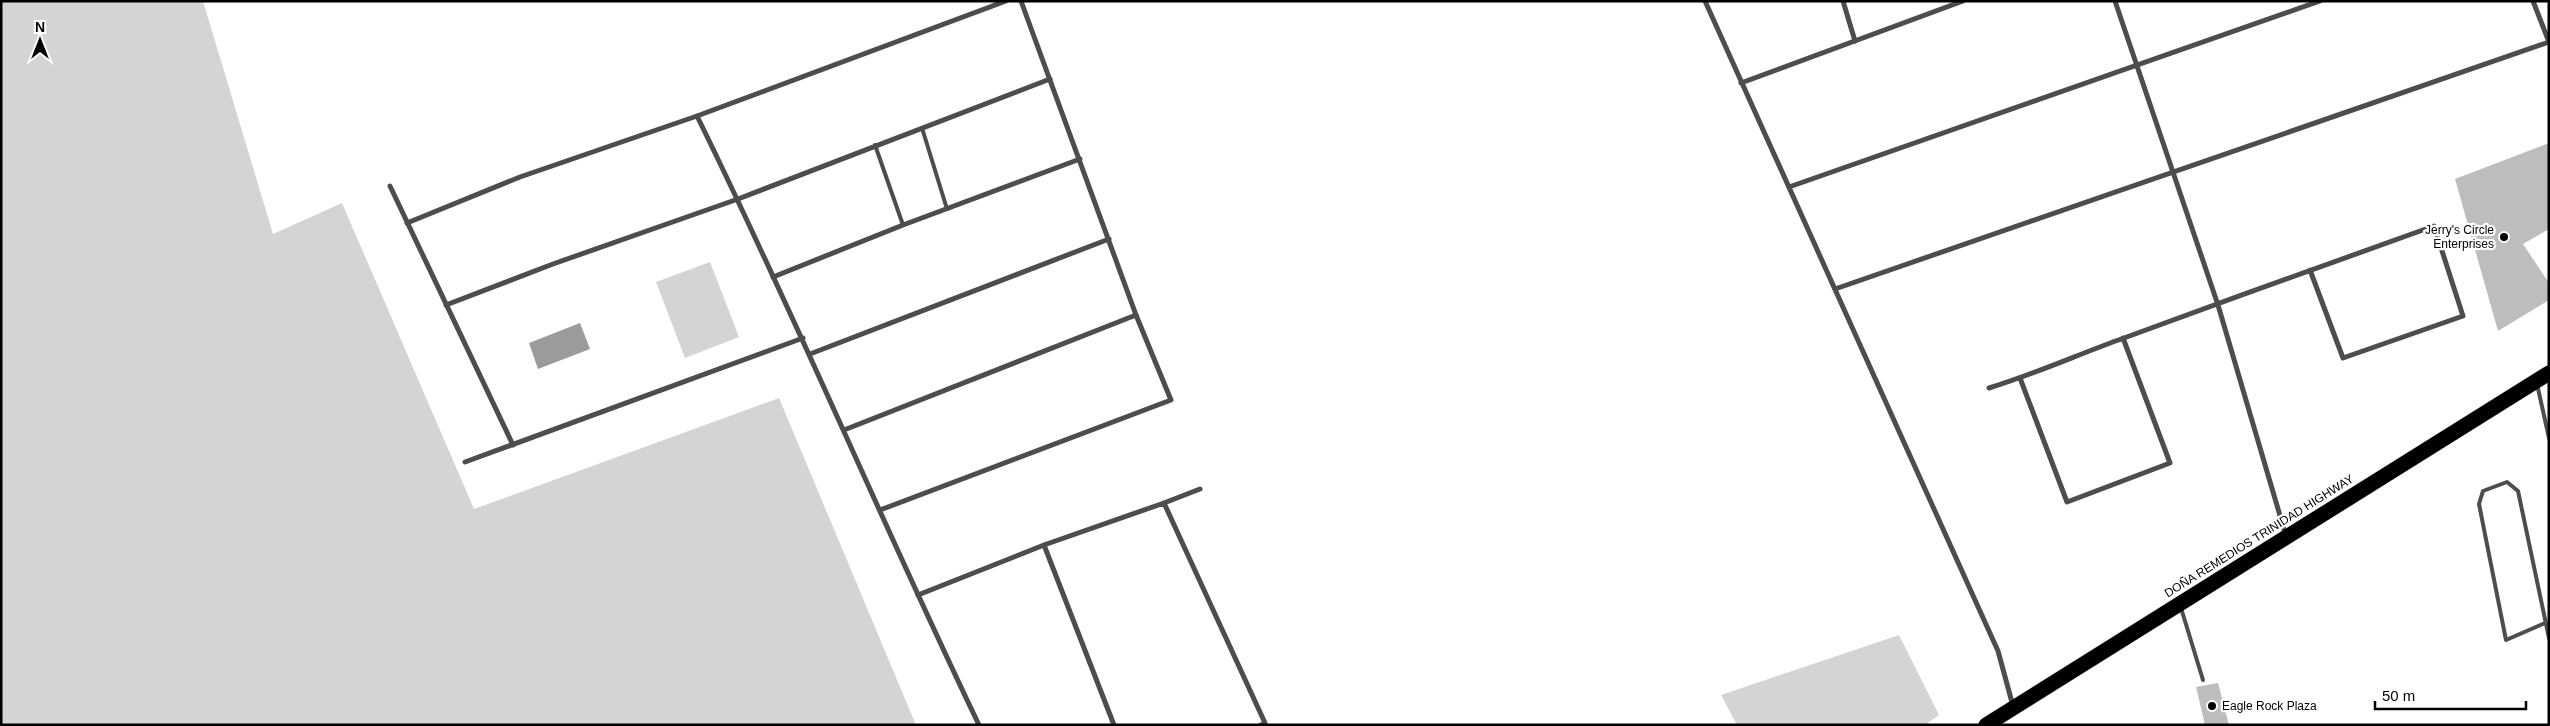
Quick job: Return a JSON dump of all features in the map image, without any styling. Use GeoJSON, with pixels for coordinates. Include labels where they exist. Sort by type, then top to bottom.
{"type":"FeatureCollection","features":[{"type":"Feature","properties":{"kind":"highway","name":"DOÑA REMEDIOS TRINIDAD HIGHWAY"},"geometry":{"type":"LineString","coordinates":[[1993,723],[2013,708],[2542,377]]}},
{"type":"Feature","properties":{"kind":"street"},"geometry":{"type":"LineString","coordinates":[[407,223],[520,177],[697,116],[1006,1]]}},
{"type":"Feature","properties":{"kind":"street"},"geometry":{"type":"LineString","coordinates":[[880,510],[1171,400],[1136,315],[1021,1]]}},
{"type":"Feature","properties":{"kind":"street"},"geometry":{"type":"LineString","coordinates":[[1705,1],[1998,651],[2013,708]]}},
{"type":"Feature","properties":{"kind":"street"},"geometry":{"type":"LineString","coordinates":[[1843,1],[1855,41]]}},
{"type":"Feature","properties":{"kind":"street"},"geometry":{"type":"LineString","coordinates":[[1741,83],[1963,1]]}},
{"type":"Feature","properties":{"kind":"street"},"geometry":{"type":"LineString","coordinates":[[2114,1],[2218,305],[2286,537]]}},
{"type":"Feature","properties":{"kind":"street"},"geometry":{"type":"LineString","coordinates":[[1789,187],[2320,1]]}},
{"type":"Feature","properties":{"kind":"street"},"geometry":{"type":"LineString","coordinates":[[1835,290],[2549,42],[2533,1]]}},
{"type":"Feature","properties":{"kind":"street"},"geometry":{"type":"LineString","coordinates":[[446,305],[553,264],[738,199],[1050,79]]}},
{"type":"Feature","properties":{"kind":"street"},"geometry":{"type":"LineString","coordinates":[[697,116],[810,354],[978,725]]}},
{"type":"Feature","properties":{"kind":"street"},"geometry":{"type":"LineString","coordinates":[[773,277],[902,225],[1080,159]]}},
{"type":"Feature","properties":{"kind":"street"},"geometry":{"type":"LineString","coordinates":[[390,186],[513,445]]}},
{"type":"Feature","properties":{"kind":"street"},"geometry":{"type":"LineString","coordinates":[[1989,388],[2020,378],[2123,338],[2218,305],[2310,270],[2434,226],[2463,316],[2344,358],[2310,270]]}},
{"type":"Feature","properties":{"kind":"street"},"geometry":{"type":"LineString","coordinates":[[810,354],[1109,238]]}},
{"type":"Feature","properties":{"kind":"street"},"geometry":{"type":"LineString","coordinates":[[844,430],[1136,315]]}},
{"type":"Feature","properties":{"kind":"street"},"geometry":{"type":"LineString","coordinates":[[465,462],[802,338]]}},
{"type":"Feature","properties":{"kind":"street"},"geometry":{"type":"LineString","coordinates":[[2020,378],[2066,502],[2170,463],[2123,338]]}},
{"type":"Feature","properties":{"kind":"street"},"geometry":{"type":"LineString","coordinates":[[918,595],[1044,544],[1200,489]]}},
{"type":"Feature","properties":{"kind":"street"},"geometry":{"type":"LineString","coordinates":[[1164,503],[1265,723],[1261,725]]}},
{"type":"Feature","properties":{"kind":"street"},"geometry":{"type":"LineString","coordinates":[[1044,544],[1114,725]]}},
{"type":"Feature","properties":{"kind":"lane"},"geometry":{"type":"LineString","coordinates":[[922,128],[947,209]]}},
{"type":"Feature","properties":{"kind":"lane"},"geometry":{"type":"LineString","coordinates":[[875,145],[902,225]]}},
{"type":"Feature","properties":{"kind":"lane"},"geometry":{"type":"LineString","coordinates":[[2542,377],[2549,438]]}},
{"type":"Feature","properties":{"kind":"lane"},"geometry":{"type":"LineString","coordinates":[[2545,623],[2506,640],[2479,504],[2483,491],[2507,482],[2518,490],[2549,638]]}},
{"type":"Feature","properties":{"kind":"lane"},"geometry":{"type":"LineString","coordinates":[[2180,604],[2203,680]]}},
{"type":"Feature","properties":{"kind":"shaded area"},"geometry":{"type":"Polygon","coordinates":[[[1,1],[203,1],[273,234],[342,203],[474,509],[779,398],[916,725],[1,725],[1,1]]]}},
{"type":"Feature","properties":{"kind":"shaded area"},"geometry":{"type":"Polygon","coordinates":[[[710,262],[739,337],[685,358],[656,282],[710,262]]]}},
{"type":"Feature","properties":{"kind":"shaded area"},"geometry":{"type":"Polygon","coordinates":[[[580,323],[590,349],[538,369],[529,343],[580,323]]]}},
{"type":"Feature","properties":{"kind":"shaded area"},"geometry":{"type":"Polygon","coordinates":[[[1899,635],[1939,715],[1925,725],[1737,725],[1721,695],[1899,635]]]}},
{"type":"Feature","properties":{"kind":"building","name":"Jerry's Circle Enterprises"},"geometry":{"type":"Polygon","coordinates":[[[2549,143],[2549,229],[2523,244],[2549,283],[2549,300],[2498,331],[2455,179],[2549,143]]]}},
{"type":"Feature","properties":{"kind":"building","name":"Eagle Rock Plaza"},"geometry":{"type":"Polygon","coordinates":[[[2218,683],[2229,725],[2205,725],[2196,687],[2218,683]]]}},
{"type":"Feature","properties":{"kind":"place","name":"Jerry's Circle Enterprises"},"geometry":{"type":"Point","coordinates":[2504,237]}},
{"type":"Feature","properties":{"kind":"place","name":"Eagle Rock Plaza"},"geometry":{"type":"Point","coordinates":[2212,706]}}]}
